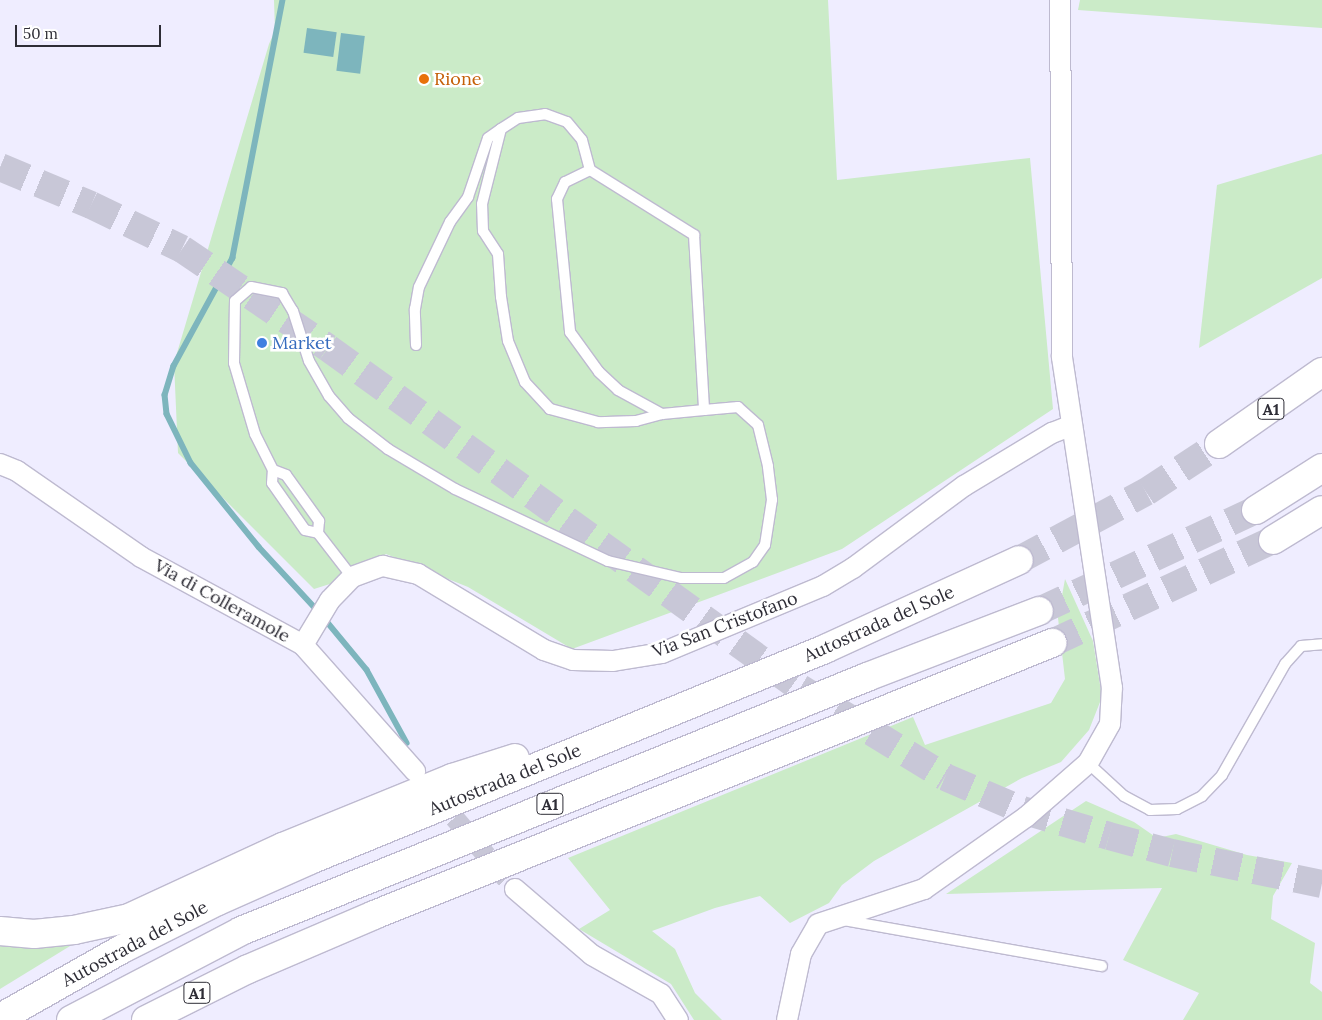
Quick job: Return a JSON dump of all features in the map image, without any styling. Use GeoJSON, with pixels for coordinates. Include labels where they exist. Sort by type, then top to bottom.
{"type":"FeatureCollection","features":[{"type":"Feature","properties":{"kind":"highway","name":"A1"},"geometry":{"type":"LineString","coordinates":[[1219,444],[1322,372]]}},
{"type":"Feature","properties":{"kind":"highway"},"geometry":{"type":"LineString","coordinates":[[1256,510],[1322,468]]}},
{"type":"Feature","properties":{"kind":"highway"},"geometry":{"type":"LineString","coordinates":[[1273,540],[1322,510]]}},
{"type":"Feature","properties":{"kind":"highway","name":"Autostrada del Sole"},"geometry":{"type":"LineString","coordinates":[[0,1018],[122,949],[218,901],[825,649],[1019,560]]}},
{"type":"Feature","properties":{"kind":"highway","name":"Autostrada del Sole"},"geometry":{"type":"LineString","coordinates":[[71,1020],[241,931],[867,677],[1039,611]]}},
{"type":"Feature","properties":{"kind":"highway","name":"A1"},"geometry":{"type":"LineString","coordinates":[[146,1020],[248,969],[409,900],[1052,643]]}},
{"type":"Feature","properties":{"kind":"highway"},"geometry":{"type":"LineString","coordinates":[[0,931],[34,934],[74,930],[129,918],[283,846],[452,778],[519,756],[635,727]]}},
{"type":"Feature","properties":{"kind":"highway"},"geometry":{"type":"LineString","coordinates":[[167,1020],[248,969]]}},
{"type":"Feature","properties":{"kind":"street"},"geometry":{"type":"LineString","coordinates":[[787,1020],[797,968],[808,936],[818,924],[830,917],[924,889],[1026,817],[1088,763],[1110,724],[1112,688],[1070,426],[1062,357],[1060,0]]}},
{"type":"Feature","properties":{"kind":"street","name":"Via San Cristofano"},"geometry":{"type":"LineString","coordinates":[[303,646],[330,600],[352,577],[383,566],[418,574],[544,650],[573,660],[613,661],[662,653],[823,586],[854,568],[964,486],[1052,433],[1070,426]]}},
{"type":"Feature","properties":{"kind":"street","name":"Via di Colleramole"},"geometry":{"type":"LineString","coordinates":[[0,464],[17,471],[141,557],[303,646],[415,771]]}},
{"type":"Feature","properties":{"kind":"street"},"geometry":{"type":"LineString","coordinates":[[515,888],[551,923],[592,955],[661,994],[678,1020]]}},
{"type":"Feature","properties":{"kind":"lane"},"geometry":{"type":"LineString","coordinates":[[416,345],[415,309],[419,287],[450,222],[468,197],[488,138],[518,118],[545,114],[567,122],[582,140],[590,170],[694,235],[704,410]]}},
{"type":"Feature","properties":{"kind":"lane"},"geometry":{"type":"LineString","coordinates":[[352,577],[318,533],[305,530],[272,483],[273,470],[255,434],[234,363],[235,301],[250,288],[282,293],[293,311],[309,361],[329,396],[348,418],[388,449],[455,489],[608,561],[681,578],[724,578],[753,562],[766,545],[772,500],[768,466],[758,425],[738,407],[662,414],[636,421],[598,422],[572,417],[550,409],[525,382],[508,341],[501,298],[498,254],[483,231],[482,204],[500,129]]}},
{"type":"Feature","properties":{"kind":"lane"},"geometry":{"type":"LineString","coordinates":[[590,170],[565,182],[557,199],[570,332],[599,372],[618,390],[662,414]]}},
{"type":"Feature","properties":{"kind":"lane"},"geometry":{"type":"LineString","coordinates":[[273,470],[286,475],[319,520],[318,533]]}},
{"type":"Feature","properties":{"kind":"lane"},"geometry":{"type":"LineString","coordinates":[[1088,763],[1124,796],[1150,810],[1177,809],[1202,796],[1222,775],[1285,664],[1301,646],[1322,644]]}},
{"type":"Feature","properties":{"kind":"lane"},"geometry":{"type":"LineString","coordinates":[[830,917],[1102,966]]}},
{"type":"Feature","properties":{"kind":"shaded area"},"geometry":{"type":"Polygon","coordinates":[[[274,0],[828,0],[837,180],[1030,158],[1053,409],[842,549],[572,649],[468,587],[386,554],[352,577],[314,589],[178,453],[174,363],[269,44],[275,31],[274,0]]]}},
{"type":"Feature","properties":{"kind":"shaded area"},"geometry":{"type":"Polygon","coordinates":[[[1080,0],[1322,0],[1322,28],[1078,10],[1080,0]]]}},
{"type":"Feature","properties":{"kind":"shaded area"},"geometry":{"type":"Polygon","coordinates":[[[307,28],[337,32],[333,57],[304,53],[307,28]]]}},
{"type":"Feature","properties":{"kind":"shaded area"},"geometry":{"type":"Polygon","coordinates":[[[341,33],[365,36],[360,74],[336,71],[341,33]]]}},
{"type":"Feature","properties":{"kind":"shaded area"},"geometry":{"type":"Polygon","coordinates":[[[1322,154],[1322,278],[1199,348],[1217,185],[1322,154]]]}},
{"type":"Feature","properties":{"kind":"shaded area"},"geometry":{"type":"Polygon","coordinates":[[[1065,579],[1093,641],[1102,697],[1089,730],[1061,762],[1022,778],[874,861],[842,885],[829,903],[790,923],[760,896],[715,908],[652,931],[675,949],[695,993],[722,1020],[694,1020],[671,984],[579,929],[610,910],[568,858],[913,717],[925,745],[1051,703],[1065,679],[1058,618],[1065,579]]]}},
{"type":"Feature","properties":{"kind":"shaded area"},"geometry":{"type":"Polygon","coordinates":[[[1086,801],[1134,822],[1157,838],[1176,834],[1247,855],[1292,863],[1273,896],[1271,919],[1315,943],[1310,983],[1322,992],[1322,1020],[1183,1020],[1199,993],[1123,960],[1162,888],[946,894],[1086,801]]]}},
{"type":"Feature","properties":{"kind":"shaded area"},"geometry":{"type":"Polygon","coordinates":[[[0,942],[75,943],[0,989],[0,942]]]}},
{"type":"Feature","properties":{"kind":"waterway"},"geometry":{"type":"LineString","coordinates":[[283,0],[233,258],[174,366],[165,395],[167,414],[191,463],[259,547],[318,611]]}},
{"type":"Feature","properties":{"kind":"waterway"},"geometry":{"type":"LineString","coordinates":[[324,618],[367,670],[407,743]]}},
{"type":"Feature","properties":{"kind":"tunnel"},"geometry":{"type":"LineString","coordinates":[[0,167],[91,205],[182,249],[328,348],[800,688],[945,777],[1022,810],[1109,836],[1172,853],[1322,884]]}},
{"type":"Feature","properties":{"kind":"tunnel"},"geometry":{"type":"LineString","coordinates":[[1019,560],[1146,492],[1219,444]]}},
{"type":"Feature","properties":{"kind":"tunnel"},"geometry":{"type":"LineString","coordinates":[[1039,611],[1256,510]]}},
{"type":"Feature","properties":{"kind":"tunnel"},"geometry":{"type":"LineString","coordinates":[[1052,643],[1273,540]]}},
{"type":"Feature","properties":{"kind":"tunnel"},"geometry":{"type":"LineString","coordinates":[[435,795],[515,889]]}},
{"type":"Feature","properties":{"kind":"place","name":"Rione"},"geometry":{"type":"Point","coordinates":[424,79]}},
{"type":"Feature","properties":{"kind":"place","name":"Market"},"geometry":{"type":"Point","coordinates":[262,343]}}]}
